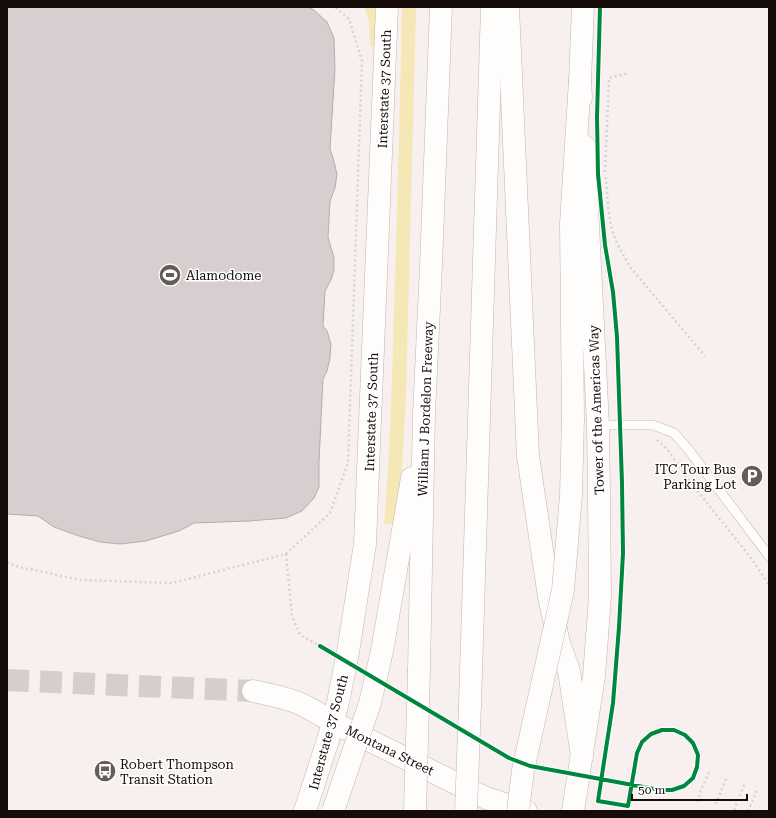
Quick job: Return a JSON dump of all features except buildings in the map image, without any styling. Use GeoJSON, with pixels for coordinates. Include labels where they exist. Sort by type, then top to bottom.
{"type":"FeatureCollection","features":[{"type":"Feature","properties":{"kind":"main road","name":"Interstate 37 South"},"geometry":{"type":"LineString","coordinates":[[305,811],[328,740],[338,702],[348,652],[365,544],[387,7]]}},
{"type":"Feature","properties":{"kind":"main road","name":"William J Bordelon Freeway"},"geometry":{"type":"LineString","coordinates":[[415,811],[424,414],[441,7]]}},
{"type":"Feature","properties":{"kind":"main road"},"geometry":{"type":"LineString","coordinates":[[466,811],[492,7]]}},
{"type":"Feature","properties":{"kind":"main road"},"geometry":{"type":"LineString","coordinates":[[508,7],[528,456],[549,597],[559,643],[569,671],[582,756]]}},
{"type":"Feature","properties":{"kind":"main road","name":"Tower of the Americas Way"},"geometry":{"type":"LineString","coordinates":[[573,811],[594,676],[600,596],[598,425],[580,80],[583,7]]}},
{"type":"Feature","properties":{"kind":"main road"},"geometry":{"type":"LineString","coordinates":[[518,811],[523,770],[563,590],[571,496],[573,420],[571,224],[580,80]]}},
{"type":"Feature","properties":{"kind":"main road"},"geometry":{"type":"LineString","coordinates":[[333,811],[370,703],[382,651],[424,414]]}},
{"type":"Feature","properties":{"kind":"main road","name":"Montana Street"},"geometry":{"type":"LineString","coordinates":[[253,691],[297,702],[332,722],[486,798],[526,811]]}},
{"type":"Feature","properties":{"kind":"lane"},"geometry":{"type":"LineString","coordinates":[[598,425],[653,425],[674,433],[688,449],[769,556]]}},
{"type":"Feature","properties":{"kind":"path"},"geometry":{"type":"LineString","coordinates":[[7,562],[15,566],[81,580],[172,583],[286,554],[330,513],[348,463],[362,61],[349,19],[335,7]]}},
{"type":"Feature","properties":{"kind":"path"},"geometry":{"type":"LineString","coordinates":[[628,73],[609,78],[605,173],[609,213],[613,234],[630,267],[705,356]]}},
{"type":"Feature","properties":{"kind":"path"},"geometry":{"type":"LineString","coordinates":[[654,438],[667,449],[691,483],[751,558],[769,585]]}},
{"type":"Feature","properties":{"kind":"path"},"geometry":{"type":"LineString","coordinates":[[286,554],[292,616],[300,635],[326,650]]}},
{"type":"Feature","properties":{"kind":"path"},"geometry":{"type":"LineString","coordinates":[[698,802],[701,790],[710,770]]}},
{"type":"Feature","properties":{"kind":"path"},"geometry":{"type":"LineString","coordinates":[[716,804],[727,776]]}},
{"type":"Feature","properties":{"kind":"path"},"geometry":{"type":"LineString","coordinates":[[734,810],[745,783]]}},
{"type":"Feature","properties":{"kind":"path"},"geometry":{"type":"LineString","coordinates":[[748,811],[758,788]]}},
{"type":"Feature","properties":{"kind":"shaded area"},"geometry":{"type":"Polygon","coordinates":[[[364,7],[375,7],[374,47],[370,46],[369,21],[364,7]]]}},
{"type":"Feature","properties":{"kind":"shaded area"},"geometry":{"type":"Polygon","coordinates":[[[402,7],[416,7],[406,396],[399,524],[384,524],[392,392],[402,7]]]}},
{"type":"Feature","properties":{"kind":"tunnel"},"geometry":{"type":"LineString","coordinates":[[7,680],[253,691]]}},
{"type":"Feature","properties":{"kind":"cycle path"},"geometry":{"type":"LineString","coordinates":[[320,646],[509,758],[530,766],[660,790],[672,790],[684,786],[693,778],[697,767],[698,755],[693,743],[685,735],[674,730],[662,730],[651,734],[642,742],[637,753],[628,806],[598,801],[613,703],[623,553],[617,337],[613,292],[605,245],[598,174],[597,117],[600,7]]}},
{"type":"Feature","properties":{"kind":"place","name":"Alamodome"},"geometry":{"type":"Point","coordinates":[170,275]}},
{"type":"Feature","properties":{"kind":"place","name":"ITC Tour Bus Parking Lot"},"geometry":{"type":"Point","coordinates":[752,476]}},
{"type":"Feature","properties":{"kind":"place","name":"Robert Thompson Transit Station"},"geometry":{"type":"Point","coordinates":[105,771]}}]}
